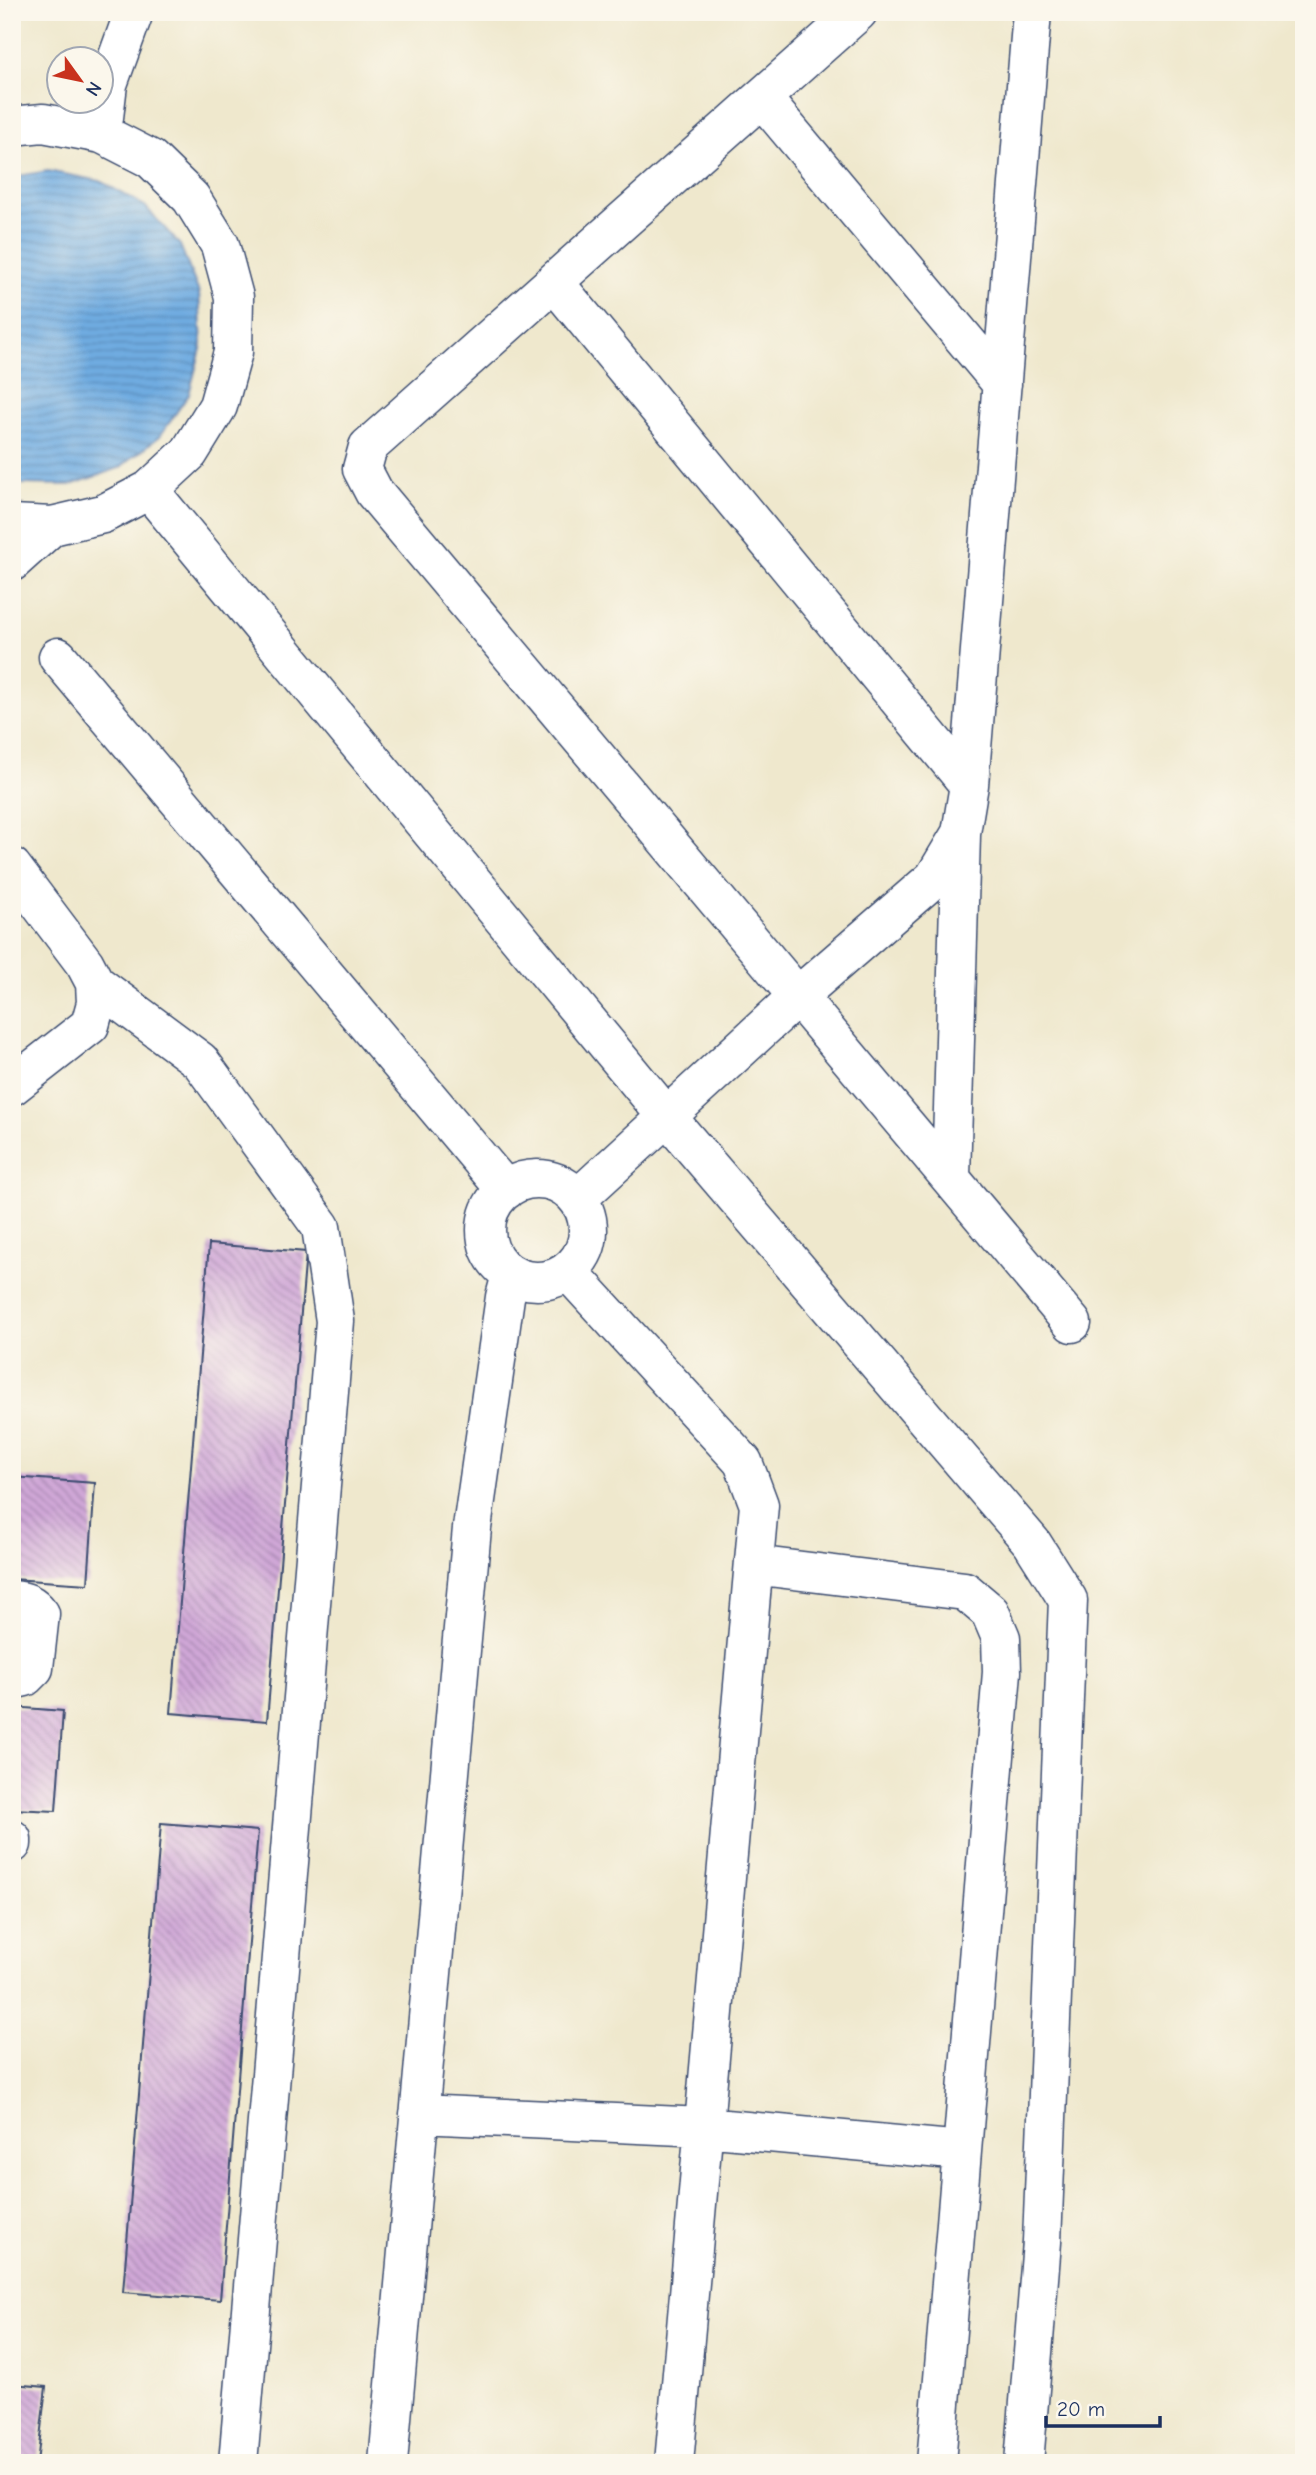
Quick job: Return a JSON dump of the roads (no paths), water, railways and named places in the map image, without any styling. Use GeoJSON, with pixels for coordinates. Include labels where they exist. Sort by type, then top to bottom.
{"type":"FeatureCollection","features":[{"type":"Feature","properties":{"kind":"street"},"geometry":{"type":"LineString","coordinates":[[103,134],[108,84],[134,12]]}},
{"type":"Feature","properties":{"kind":"street"},"geometry":{"type":"LineString","coordinates":[[859,12],[368,447],[362,469],[374,492],[1072,1323]]}},
{"type":"Feature","properties":{"kind":"street"},"geometry":{"type":"LineString","coordinates":[[951,1177],[961,833],[969,785],[1032,12]]}},
{"type":"Feature","properties":{"kind":"street"},"geometry":{"type":"LineString","coordinates":[[762,98],[1002,384]]}},
{"type":"Feature","properties":{"kind":"street"},"geometry":{"type":"LineString","coordinates":[[12,126],[43,122],[103,134],[151,159],[191,198],[220,245],[234,297],[233,352],[218,406],[189,453],[149,490],[103,514],[52,527],[12,524]]}},
{"type":"Feature","properties":{"kind":"street"},"geometry":{"type":"LineString","coordinates":[[554,282],[969,785]]}},
{"type":"Feature","properties":{"kind":"street"},"geometry":{"type":"LineString","coordinates":[[149,490],[667,1117],[1032,1543],[1068,1600],[1042,2242],[1024,2463]]}},
{"type":"Feature","properties":{"kind":"street"},"geometry":{"type":"LineString","coordinates":[[12,562],[52,527]]}},
{"type":"Feature","properties":{"kind":"street"},"geometry":{"type":"LineString","coordinates":[[58,657],[506,1190]]}},
{"type":"Feature","properties":{"kind":"street"},"geometry":{"type":"LineString","coordinates":[[578,1198],[798,996],[933,878],[961,833]]}},
{"type":"Feature","properties":{"kind":"street"},"geometry":{"type":"LineString","coordinates":[[12,867],[85,964],[95,983],[96,1003],[90,1025],[12,1086]]}},
{"type":"Feature","properties":{"kind":"street"},"geometry":{"type":"LineString","coordinates":[[95,983],[200,1061],[321,1227],[335,1321],[238,2463]]}},
{"type":"Feature","properties":{"kind":"street"},"geometry":{"type":"LineString","coordinates":[[544,1179],[563,1185],[578,1198],[587,1216],[588,1237],[582,1256],[568,1271],[551,1280],[531,1281],[511,1275],[496,1262],[487,1244],[486,1224],[492,1204],[506,1190],[524,1180],[544,1179]]}},
{"type":"Feature","properties":{"kind":"street"},"geometry":{"type":"LineString","coordinates":[[568,1271],[743,1462],[759,1505],[674,2463]]}},
{"type":"Feature","properties":{"kind":"street"},"geometry":{"type":"LineString","coordinates":[[388,2463],[472,1528],[505,1297],[511,1275]]}},
{"type":"Feature","properties":{"kind":"street"},"geometry":{"type":"LineString","coordinates":[[754,1565],[965,1591],[990,1612],[1001,1637],[1002,1672],[936,2463]]}},
{"type":"Feature","properties":{"kind":"street"},"geometry":{"type":"LineString","coordinates":[[12,1600],[34,1605],[40,1614],[34,1668],[25,1677],[12,1680]]}},
{"type":"Feature","properties":{"kind":"street"},"geometry":{"type":"LineString","coordinates":[[419,2114],[704,2127],[962,2151]]}},
{"type":"Feature","properties":{"kind":"water"},"geometry":{"type":"Polygon","coordinates":[[[48,171],[100,181],[145,206],[180,245],[199,293],[202,345],[189,394],[160,436],[119,468],[71,485],[12,482],[12,177],[48,171]]]}}]}
